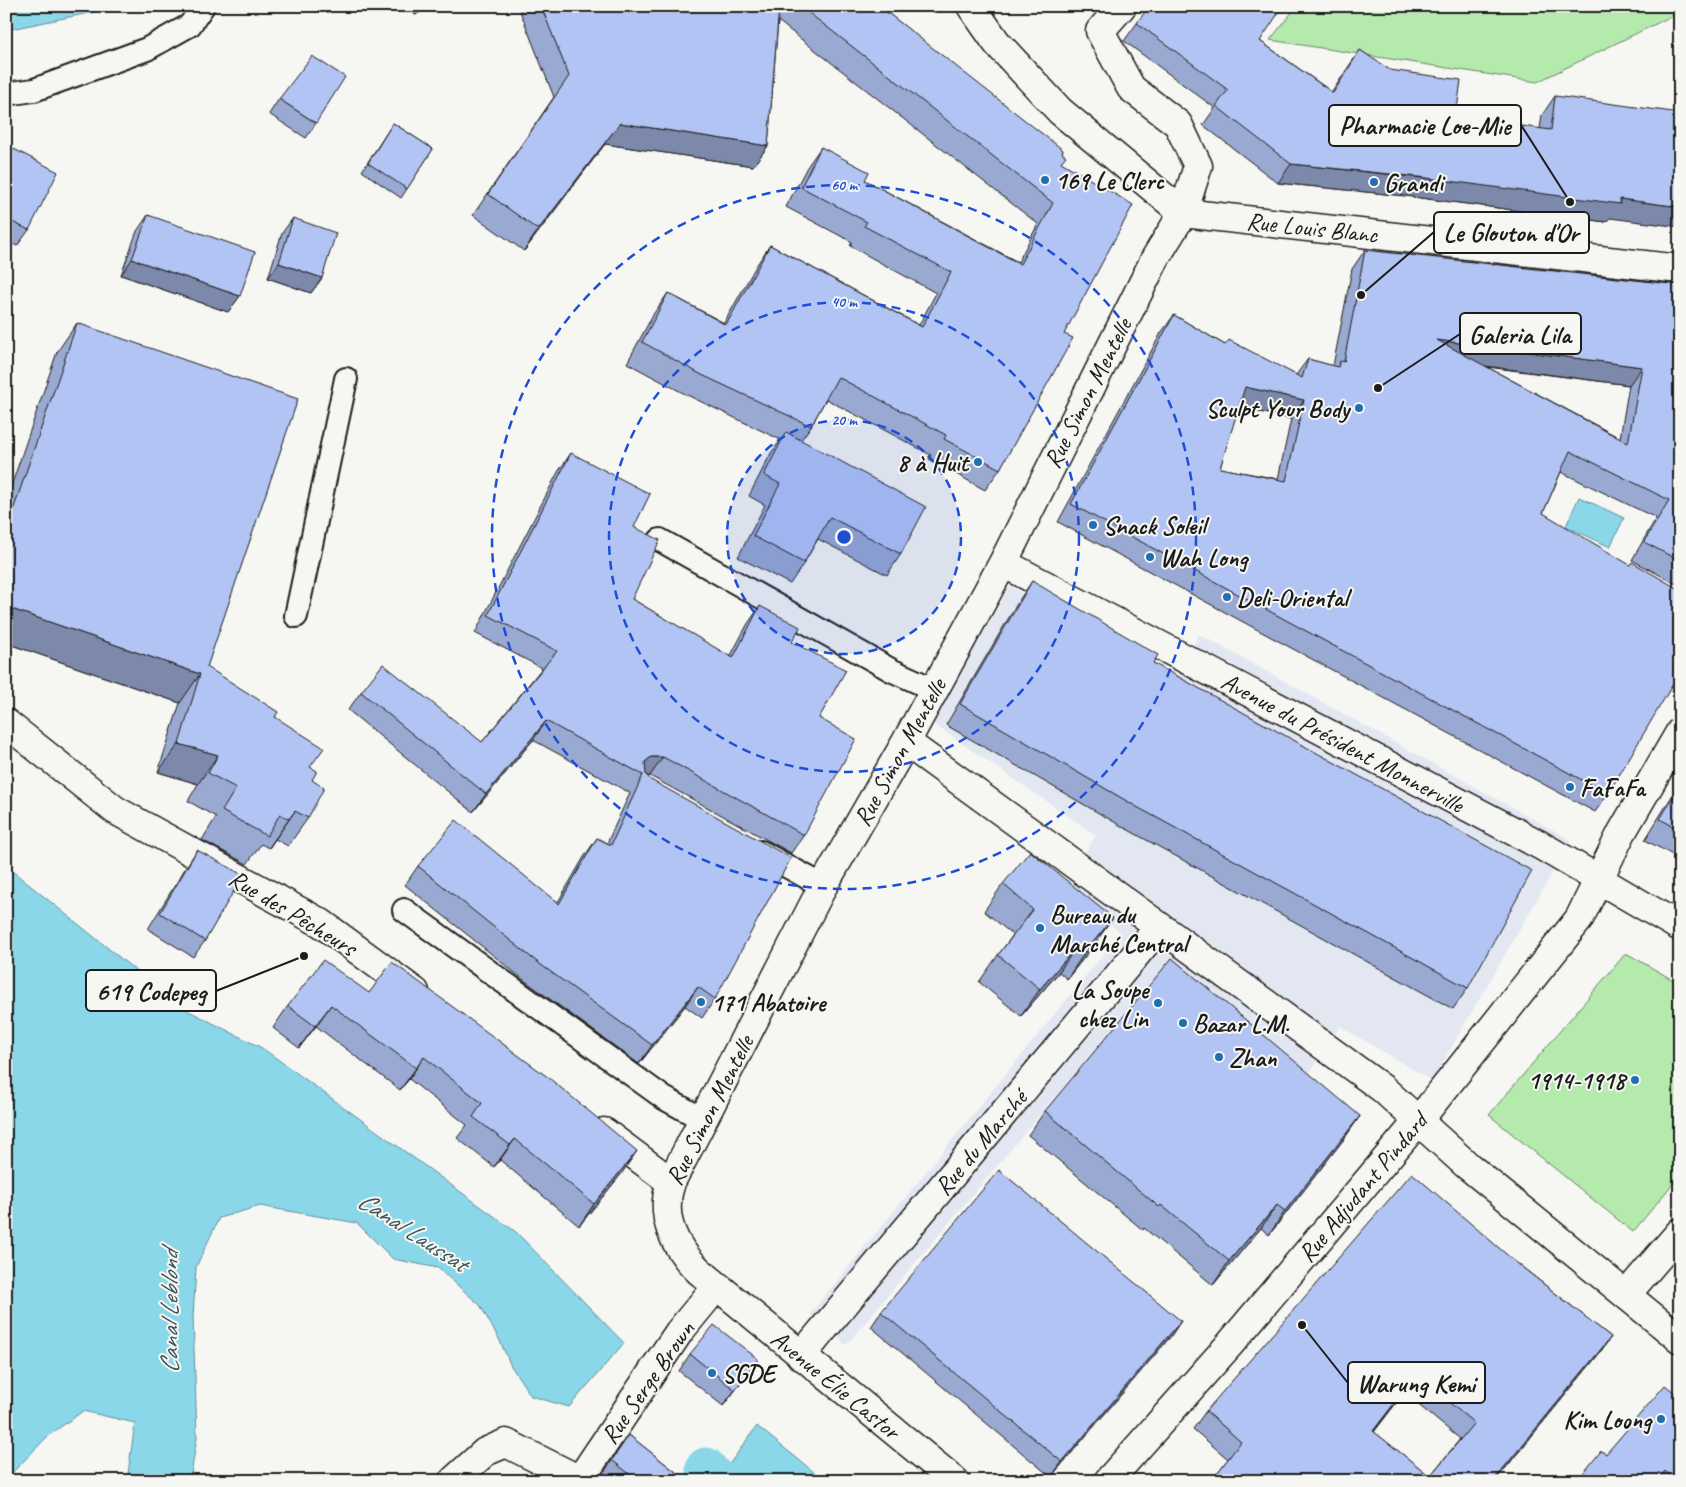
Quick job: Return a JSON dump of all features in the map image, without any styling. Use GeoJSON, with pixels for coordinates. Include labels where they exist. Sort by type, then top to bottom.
{"type":"FeatureCollection","features":[{"type":"Feature","properties":{"kind":"street"},"geometry":{"type":"LineString","coordinates":[[971,6],[997,43],[1060,111],[1183,213]]}},
{"type":"Feature","properties":{"kind":"street","name":"Rue Simon Mentelle"},"geometry":{"type":"LineString","coordinates":[[716,1287],[690,1263],[670,1229],[667,1219],[666,1199],[671,1182],[823,886],[906,742],[1003,563],[1148,274],[1183,213],[1198,166],[1178,124],[1131,88],[1100,31],[1122,6]]}},
{"type":"Feature","properties":{"kind":"street","name":"Rue Louis Blanc"},"geometry":{"type":"LineString","coordinates":[[1183,213],[1680,269]]}},
{"type":"Feature","properties":{"kind":"street","name":"Avenue du Président Monnerville"},"geometry":{"type":"LineString","coordinates":[[1003,563],[1531,840],[1680,927]]}},
{"type":"Feature","properties":{"kind":"street","name":"Rue des Pêcheurs"},"geometry":{"type":"LineString","coordinates":[[6,723],[115,810],[322,922],[439,1010]]}},
{"type":"Feature","properties":{"kind":"street","name":"Rue Adjudant Pindard"},"geometry":{"type":"LineString","coordinates":[[1108,1481],[1230,1344],[1419,1120],[1578,919],[1622,832],[1680,732]]}},
{"type":"Feature","properties":{"kind":"street"},"geometry":{"type":"LineString","coordinates":[[906,742],[1384,1089],[1468,1166],[1680,1338]]}},
{"type":"Feature","properties":{"kind":"street","name":"Rue du Marché"},"geometry":{"type":"LineString","coordinates":[[801,1356],[1159,926]]}},
{"type":"Feature","properties":{"kind":"street"},"geometry":{"type":"LineString","coordinates":[[586,1119],[671,1182]]}},
{"type":"Feature","properties":{"kind":"street"},"geometry":{"type":"LineString","coordinates":[[1626,1296],[1680,1232]]}},
{"type":"Feature","properties":{"kind":"street","name":"Avenue Élie Castor"},"geometry":{"type":"LineString","coordinates":[[716,1287],[955,1481]]}},
{"type":"Feature","properties":{"kind":"street","name":"Rue Serge Brown"},"geometry":{"type":"LineString","coordinates":[[453,1481],[485,1452],[506,1444],[580,1480],[679,1332],[716,1287]]}},
{"type":"Feature","properties":{"kind":"lane"},"geometry":{"type":"LineString","coordinates":[[6,94],[34,90],[147,49],[190,25],[203,6]]}},
{"type":"Feature","properties":{"kind":"lane"},"geometry":{"type":"LineString","coordinates":[[296,616],[346,379]]}},
{"type":"Feature","properties":{"kind":"lane"},"geometry":{"type":"LineString","coordinates":[[660,540],[891,670],[934,690]]}},
{"type":"Feature","properties":{"kind":"lane"},"geometry":{"type":"LineString","coordinates":[[746,844],[823,886]]}},
{"type":"Feature","properties":{"kind":"lane"},"geometry":{"type":"LineString","coordinates":[[404,910],[664,1098],[704,1120]]}},
{"type":"Feature","properties":{"kind":"shaded area"},"geometry":{"type":"Polygon","coordinates":[[[1010,586],[1175,682],[1199,634],[1571,840],[1432,1081],[1340,1026],[1307,1077],[1162,970],[846,1345],[810,1314],[1121,933],[1063,887],[1096,835],[932,723],[1010,586]]]}},
{"type":"Feature","properties":{"kind":"green space"},"geometry":{"type":"Polygon","coordinates":[[[1297,6],[1680,6],[1680,12],[1537,82],[1270,40],[1297,6]]]}},
{"type":"Feature","properties":{"kind":"green space"},"geometry":{"type":"Polygon","coordinates":[[[1626,953],[1680,984],[1680,1175],[1633,1232],[1489,1115],[1626,953]]]}},
{"type":"Feature","properties":{"kind":"water"},"geometry":{"type":"Polygon","coordinates":[[[6,6],[106,6],[94,12],[6,30],[6,6]]]}},
{"type":"Feature","properties":{"kind":"water"},"geometry":{"type":"Polygon","coordinates":[[[1579,497],[1624,518],[1610,547],[1566,526],[1579,497]]]}},
{"type":"Feature","properties":{"kind":"water","name":"Canal Leblond"},"geometry":{"type":"Polygon","coordinates":[[[6,866],[181,1007],[262,1048],[516,1232],[624,1343],[569,1407],[531,1396],[511,1366],[500,1341],[480,1305],[438,1268],[393,1259],[357,1223],[260,1206],[219,1218],[196,1267],[193,1318],[197,1437],[190,1481],[127,1481],[135,1423],[83,1411],[49,1435],[6,1479],[6,866]]]}},
{"type":"Feature","properties":{"kind":"water"},"geometry":{"type":"Polygon","coordinates":[[[757,1426],[825,1481],[717,1481],[757,1426]]]}},
{"type":"Feature","properties":{"kind":"building"},"geometry":{"type":"Polygon","coordinates":[[[541,6],[779,6],[768,146],[620,123],[538,230],[488,194],[569,76],[541,6]]]}},
{"type":"Feature","properties":{"kind":"building"},"geometry":{"type":"Polygon","coordinates":[[[800,6],[879,6],[1063,150],[1062,153],[1066,156],[1061,162],[1133,205],[1064,334],[1073,338],[1000,469],[944,439],[946,435],[838,377],[811,426],[702,375],[642,342],[668,293],[726,325],[770,245],[922,327],[951,272],[864,226],[867,222],[801,187],[821,147],[869,172],[865,180],[1020,264],[1053,203],[800,6]]]}},
{"type":"Feature","properties":{"kind":"building"},"geometry":{"type":"Polygon","coordinates":[[[1149,6],[1283,6],[1260,41],[1333,93],[1360,50],[1390,70],[1461,80],[1456,117],[1551,130],[1555,96],[1680,113],[1680,207],[1620,199],[1620,204],[1419,177],[1291,164],[1216,106],[1228,90],[1137,23],[1149,6]]]}},
{"type":"Feature","properties":{"kind":"building"},"geometry":{"type":"Polygon","coordinates":[[[312,56],[345,77],[316,123],[279,99],[312,56]]]}},
{"type":"Feature","properties":{"kind":"building"},"geometry":{"type":"Polygon","coordinates":[[[393,123],[433,149],[407,189],[368,163],[393,123]]]}},
{"type":"Feature","properties":{"kind":"building"},"geometry":{"type":"Polygon","coordinates":[[[12,148],[58,172],[29,230],[6,219],[6,159],[12,148]]]}},
{"type":"Feature","properties":{"kind":"building"},"geometry":{"type":"Polygon","coordinates":[[[148,215],[255,252],[240,296],[132,259],[148,215]]]}},
{"type":"Feature","properties":{"kind":"building"},"geometry":{"type":"Polygon","coordinates":[[[293,218],[336,233],[322,278],[279,263],[293,218]]]}},
{"type":"Feature","properties":{"kind":"building"},"geometry":{"type":"Polygon","coordinates":[[[1365,250],[1680,285],[1680,561],[1644,542],[1669,500],[1570,451],[1543,513],[1630,565],[1632,562],[1680,590],[1680,672],[1608,794],[1071,504],[1174,315],[1225,345],[1229,340],[1302,378],[1308,359],[1338,367],[1340,361],[1344,362],[1365,250]],[[1437,340],[1628,443],[1642,367],[1437,340]],[[1245,387],[1220,468],[1286,481],[1304,400],[1245,387]]]}},
{"type":"Feature","properties":{"kind":"building"},"geometry":{"type":"Polygon","coordinates":[[[77,323],[298,399],[207,667],[278,712],[275,717],[324,748],[310,767],[317,771],[312,780],[324,788],[308,818],[295,811],[289,819],[280,814],[267,836],[222,811],[236,788],[208,773],[218,755],[179,744],[200,674],[6,607],[6,531],[77,323]]]}},
{"type":"Feature","properties":{"kind":"building"},"geometry":{"type":"Polygon","coordinates":[[[786,432],[926,507],[901,554],[830,517],[804,563],[753,536],[780,484],[764,475],[786,432]]]}},
{"type":"Feature","properties":{"kind":"building"},"geometry":{"type":"Polygon","coordinates":[[[571,453],[650,494],[634,527],[660,540],[632,599],[733,658],[760,606],[800,627],[792,642],[846,670],[819,718],[856,739],[804,835],[663,757],[651,757],[645,762],[646,775],[651,780],[791,858],[715,999],[698,987],[652,1045],[537,962],[418,866],[456,820],[559,904],[597,838],[611,845],[643,775],[546,721],[486,794],[361,692],[383,664],[482,742],[557,651],[488,615],[571,453]]]}},
{"type":"Feature","properties":{"kind":"building"},"geometry":{"type":"Polygon","coordinates":[[[1032,581],[1158,655],[1153,663],[1532,871],[1468,988],[1137,807],[960,704],[1032,581]]]}},
{"type":"Feature","properties":{"kind":"building"},"geometry":{"type":"Polygon","coordinates":[[[1680,786],[1680,830],[1660,819],[1680,786]]]}},
{"type":"Feature","properties":{"kind":"building"},"geometry":{"type":"Polygon","coordinates":[[[197,850],[243,875],[205,941],[160,913],[197,850]]]}},
{"type":"Feature","properties":{"kind":"building"},"geometry":{"type":"Polygon","coordinates":[[[1030,851],[1113,918],[1085,952],[1077,946],[1040,989],[998,955],[1033,910],[1003,884],[1030,851]]]}},
{"type":"Feature","properties":{"kind":"building"},"geometry":{"type":"Polygon","coordinates":[[[1172,958],[1360,1116],[1285,1211],[1277,1205],[1229,1261],[1161,1205],[1159,1207],[1045,1111],[1172,958]]]}},
{"type":"Feature","properties":{"kind":"building"},"geometry":{"type":"Polygon","coordinates":[[[323,960],[369,993],[392,962],[549,1078],[637,1151],[594,1204],[515,1139],[510,1145],[473,1117],[482,1103],[424,1057],[416,1068],[331,1005],[315,1026],[288,1006],[323,960]]]}},
{"type":"Feature","properties":{"kind":"building"},"geometry":{"type":"Polygon","coordinates":[[[999,1170],[1181,1321],[1062,1462],[881,1312],[999,1170]]]}},
{"type":"Feature","properties":{"kind":"building"},"geometry":{"type":"Polygon","coordinates":[[[1412,1173],[1513,1260],[1611,1337],[1493,1481],[1211,1481],[1241,1442],[1206,1411],[1412,1173]],[[1416,1375],[1373,1431],[1430,1476],[1474,1423],[1416,1375]]]}},
{"type":"Feature","properties":{"kind":"building"},"geometry":{"type":"Polygon","coordinates":[[[714,1325],[758,1359],[735,1390],[690,1354],[714,1325]]]}},
{"type":"Feature","properties":{"kind":"building"},"geometry":{"type":"Polygon","coordinates":[[[1665,1385],[1680,1397],[1680,1481],[1676,1481],[1665,1471],[1657,1481],[1577,1481],[1601,1451],[1606,1454],[1665,1385]]]}},
{"type":"Feature","properties":{"kind":"building"},"geometry":{"type":"Polygon","coordinates":[[[629,1435],[687,1481],[638,1481],[612,1460],[629,1435]]]}},
{"type":"Feature","properties":{"kind":"waterway","name":"Canal Laussat"},"geometry":{"type":"LineString","coordinates":[[706,1468],[717,1481]]}},
{"type":"Feature","properties":{"kind":"place","name":"169 Le Clerc"},"geometry":{"type":"Point","coordinates":[1045,180]}},
{"type":"Feature","properties":{"kind":"place","name":"Grandi"},"geometry":{"type":"Point","coordinates":[1374,182]}},
{"type":"Feature","properties":{"kind":"place","name":"Pharmacie Loe-Mie"},"geometry":{"type":"Point","coordinates":[1570,202]}},
{"type":"Feature","properties":{"kind":"place","name":"Le Glouton d'Or"},"geometry":{"type":"Point","coordinates":[1361,295]}},
{"type":"Feature","properties":{"kind":"place","name":"Galeria Lila"},"geometry":{"type":"Point","coordinates":[1378,388]}},
{"type":"Feature","properties":{"kind":"place","name":"Sculpt Your Body"},"geometry":{"type":"Point","coordinates":[1359,408]}},
{"type":"Feature","properties":{"kind":"place","name":"8 à Huit"},"geometry":{"type":"Point","coordinates":[978,462]}},
{"type":"Feature","properties":{"kind":"place","name":"Snack Soleil"},"geometry":{"type":"Point","coordinates":[1093,525]}},
{"type":"Feature","properties":{"kind":"place","name":"Wah Long"},"geometry":{"type":"Point","coordinates":[1150,557]}},
{"type":"Feature","properties":{"kind":"place","name":"Deli-Oriental"},"geometry":{"type":"Point","coordinates":[1227,597]}},
{"type":"Feature","properties":{"kind":"place","name":"FaFaFa"},"geometry":{"type":"Point","coordinates":[1570,787]}},
{"type":"Feature","properties":{"kind":"place","name":"Bureau du Marché Central"},"geometry":{"type":"Point","coordinates":[1040,928]}},
{"type":"Feature","properties":{"kind":"place","name":"619 Codepeg"},"geometry":{"type":"Point","coordinates":[304,956]}},
{"type":"Feature","properties":{"kind":"place","name":"171 Abatoire"},"geometry":{"type":"Point","coordinates":[701,1002]}},
{"type":"Feature","properties":{"kind":"place","name":"La Soupe chez Lin"},"geometry":{"type":"Point","coordinates":[1158,1003]}},
{"type":"Feature","properties":{"kind":"place","name":"Bazar L.M."},"geometry":{"type":"Point","coordinates":[1183,1023]}},
{"type":"Feature","properties":{"kind":"place","name":"Zhan"},"geometry":{"type":"Point","coordinates":[1219,1057]}},
{"type":"Feature","properties":{"kind":"place","name":"1914-1918"},"geometry":{"type":"Point","coordinates":[1635,1080]}},
{"type":"Feature","properties":{"kind":"place","name":"Warung Kemi"},"geometry":{"type":"Point","coordinates":[1302,1325]}},
{"type":"Feature","properties":{"kind":"place","name":"SGDE"},"geometry":{"type":"Point","coordinates":[712,1373]}},
{"type":"Feature","properties":{"kind":"place","name":"Kim Loong"},"geometry":{"type":"Point","coordinates":[1661,1419]}}]}
